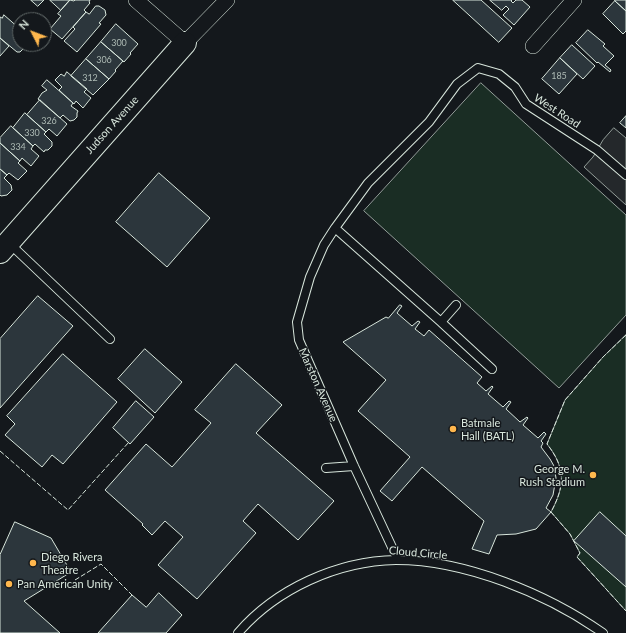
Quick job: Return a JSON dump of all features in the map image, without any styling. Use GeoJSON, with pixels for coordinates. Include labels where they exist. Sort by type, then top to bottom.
{"type":"FeatureCollection","features":[{"type":"Feature","properties":{"kind":"street"},"geometry":{"type":"LineString","coordinates":[[136,0],[185,43]]}},
{"type":"Feature","properties":{"kind":"street","name":"Judson Avenue"},"geometry":{"type":"LineString","coordinates":[[4,247],[185,43],[227,0]]}},
{"type":"Feature","properties":{"kind":"street"},"geometry":{"type":"LineString","coordinates":[[533,46],[574,0]]}},
{"type":"Feature","properties":{"kind":"lane","name":"West Road"},"geometry":{"type":"LineString","coordinates":[[478,68],[499,74],[515,87],[526,104],[597,150],[626,175]]}},
{"type":"Feature","properties":{"kind":"lane","name":"Marston Avenue"},"geometry":{"type":"LineString","coordinates":[[398,560],[354,466],[299,340],[297,322],[310,277],[324,245],[335,228],[368,183],[429,122],[457,84],[478,68]]}},
{"type":"Feature","properties":{"kind":"lane"},"geometry":{"type":"LineString","coordinates":[[335,228],[492,369]]}},
{"type":"Feature","properties":{"kind":"lane"},"geometry":{"type":"LineString","coordinates":[[4,247],[110,339]]}},
{"type":"Feature","properties":{"kind":"lane"},"geometry":{"type":"LineString","coordinates":[[441,322],[456,305]]}},
{"type":"Feature","properties":{"kind":"lane"},"geometry":{"type":"LineString","coordinates":[[326,468],[354,466]]}},
{"type":"Feature","properties":{"kind":"lane","name":"Cloud Circle"},"geometry":{"type":"LineString","coordinates":[[238,633],[266,606],[288,591],[316,578],[371,562],[398,560],[432,563],[458,568],[512,585],[565,610],[603,633]]}},
{"type":"Feature","properties":{"kind":"green space"},"geometry":{"type":"Polygon","coordinates":[[[481,83],[626,215],[626,315],[559,388],[364,211],[481,83]]]}},
{"type":"Feature","properties":{"kind":"green space","name":"George M. Rush Stadium"},"geometry":{"type":"Polygon","coordinates":[[[626,335],[626,611],[577,557],[580,553],[570,534],[551,512],[559,494],[561,477],[558,461],[547,444],[565,400],[603,357],[626,335]]]}},
{"type":"Feature","properties":{"kind":"shaded area"},"geometry":{"type":"Polygon","coordinates":[[[614,128],[626,138],[626,205],[584,167],[593,157],[603,140],[614,128]]]}},
{"type":"Feature","properties":{"kind":"building"},"geometry":{"type":"Polygon","coordinates":[[[31,0],[44,0],[38,6],[31,0]]]}},
{"type":"Feature","properties":{"kind":"building"},"geometry":{"type":"Polygon","coordinates":[[[50,0],[70,0],[61,10],[50,0]]]}},
{"type":"Feature","properties":{"kind":"building"},"geometry":{"type":"Polygon","coordinates":[[[70,0],[90,0],[90,3],[84,10],[86,12],[62,39],[52,31],[52,27],[61,16],[58,14],[70,0]]]}},
{"type":"Feature","properties":{"kind":"building"},"geometry":{"type":"Polygon","coordinates":[[[453,0],[481,0],[512,28],[499,42],[453,0]]]}},
{"type":"Feature","properties":{"kind":"building"},"geometry":{"type":"Polygon","coordinates":[[[490,0],[512,0],[511,1],[513,3],[516,0],[522,0],[530,7],[514,25],[503,15],[509,9],[506,6],[502,10],[490,0]]]}},
{"type":"Feature","properties":{"kind":"building"},"geometry":{"type":"Polygon","coordinates":[[[626,0],[626,11],[615,1],[626,0]]]}},
{"type":"Feature","properties":{"kind":"building"},"geometry":{"type":"Polygon","coordinates":[[[615,1],[626,11],[626,31],[623,34],[603,14],[615,1]]]}},
{"type":"Feature","properties":{"kind":"building"},"geometry":{"type":"Polygon","coordinates":[[[96,6],[99,6],[105,10],[106,15],[99,23],[101,24],[77,52],[64,41],[75,29],[73,27],[86,12],[89,14],[96,6]]]}},
{"type":"Feature","properties":{"kind":"building"},"geometry":{"type":"Polygon","coordinates":[[[4,15],[12,22],[12,48],[0,38],[0,17],[2,18],[4,15]]]}},
{"type":"Feature","properties":{"kind":"building"},"geometry":{"type":"Polygon","coordinates":[[[116,24],[138,44],[124,62],[101,42],[116,24]]]}},
{"type":"Feature","properties":{"kind":"building"},"geometry":{"type":"Polygon","coordinates":[[[588,30],[605,44],[603,46],[614,56],[605,65],[611,70],[610,72],[598,62],[597,63],[576,43],[588,30]]]}},
{"type":"Feature","properties":{"kind":"building"},"geometry":{"type":"Polygon","coordinates":[[[0,38],[9,46],[0,56],[0,38]]]}},
{"type":"Feature","properties":{"kind":"building"},"geometry":{"type":"Polygon","coordinates":[[[101,42],[123,61],[109,79],[86,59],[101,42]]]}},
{"type":"Feature","properties":{"kind":"building"},"geometry":{"type":"Polygon","coordinates":[[[572,45],[595,66],[583,79],[560,58],[572,45]]]}},
{"type":"Feature","properties":{"kind":"building"},"geometry":{"type":"Polygon","coordinates":[[[560,58],[577,74],[559,94],[542,79],[560,58]]]}},
{"type":"Feature","properties":{"kind":"building"},"geometry":{"type":"Polygon","coordinates":[[[86,59],[109,79],[93,95],[71,76],[86,59]]]}},
{"type":"Feature","properties":{"kind":"building"},"geometry":{"type":"Polygon","coordinates":[[[67,72],[87,89],[84,92],[91,98],[83,108],[76,101],[74,104],[59,90],[62,87],[55,80],[61,74],[64,76],[67,72]]]}},
{"type":"Feature","properties":{"kind":"building"},"geometry":{"type":"Polygon","coordinates":[[[47,80],[73,103],[71,106],[78,111],[77,117],[74,120],[70,121],[63,115],[60,118],[38,99],[42,93],[47,90],[42,86],[47,80]]]}},
{"type":"Feature","properties":{"kind":"building"},"geometry":{"type":"Polygon","coordinates":[[[40,100],[67,124],[57,136],[49,129],[46,132],[27,115],[40,100]]]}},
{"type":"Feature","properties":{"kind":"building"},"geometry":{"type":"Polygon","coordinates":[[[25,113],[46,132],[44,134],[52,142],[52,146],[48,150],[45,150],[44,152],[35,144],[33,146],[13,128],[25,113]]]}},
{"type":"Feature","properties":{"kind":"building"},"geometry":{"type":"Polygon","coordinates":[[[626,116],[626,128],[620,123],[626,116]]]}},
{"type":"Feature","properties":{"kind":"building"},"geometry":{"type":"Polygon","coordinates":[[[11,126],[33,146],[31,149],[39,156],[31,166],[22,158],[20,161],[0,143],[0,138],[11,126]]]}},
{"type":"Feature","properties":{"kind":"building"},"geometry":{"type":"Polygon","coordinates":[[[0,143],[20,161],[18,163],[27,171],[18,180],[9,173],[7,175],[0,169],[0,143]]]}},
{"type":"Feature","properties":{"kind":"building"},"geometry":{"type":"Polygon","coordinates":[[[0,169],[7,175],[4,178],[11,185],[12,190],[7,195],[1,196],[0,195],[0,169]]]}},
{"type":"Feature","properties":{"kind":"building"},"geometry":{"type":"Polygon","coordinates":[[[159,173],[210,218],[167,267],[116,222],[159,173]]]}},
{"type":"Feature","properties":{"kind":"building"},"geometry":{"type":"Polygon","coordinates":[[[38,296],[73,326],[0,408],[0,339],[38,296]]]}},
{"type":"Feature","properties":{"kind":"building","name":"Batmale Hall (BATL)"},"geometry":{"type":"Polygon","coordinates":[[[400,305],[402,306],[397,313],[412,326],[418,321],[420,322],[415,329],[424,336],[429,330],[482,377],[477,383],[486,391],[492,386],[493,387],[488,394],[503,407],[509,401],[511,402],[506,409],[520,422],[527,417],[528,418],[523,425],[538,438],[544,432],[546,434],[541,441],[543,443],[541,447],[554,466],[556,478],[553,495],[546,508],[551,512],[536,529],[516,534],[497,535],[489,554],[472,549],[484,521],[422,467],[392,501],[380,491],[410,457],[358,411],[386,380],[343,342],[386,317],[388,318],[400,305]]]}},
{"type":"Feature","properties":{"kind":"building"},"geometry":{"type":"Polygon","coordinates":[[[145,349],[182,382],[155,413],[118,379],[145,349]]]}},
{"type":"Feature","properties":{"kind":"building"},"geometry":{"type":"Polygon","coordinates":[[[63,354],[117,402],[63,464],[52,455],[42,467],[5,435],[15,424],[7,416],[63,354]]]}},
{"type":"Feature","properties":{"kind":"building"},"geometry":{"type":"Polygon","coordinates":[[[236,364],[282,405],[256,433],[334,501],[298,540],[258,504],[243,521],[256,533],[197,599],[158,565],[183,537],[165,521],[152,535],[142,525],[143,524],[105,490],[146,444],[172,467],[211,423],[195,410],[236,364]]]}},
{"type":"Feature","properties":{"kind":"building"},"geometry":{"type":"Polygon","coordinates":[[[136,401],[154,417],[130,444],[113,428],[136,401]]]}},
{"type":"Feature","properties":{"kind":"building"},"geometry":{"type":"Polygon","coordinates":[[[600,512],[626,536],[626,587],[574,541],[600,512]]]}},
{"type":"Feature","properties":{"kind":"building"},"geometry":{"type":"Polygon","coordinates":[[[15,522],[51,538],[71,572],[24,601],[60,633],[0,633],[0,555],[15,522]]]}},
{"type":"Feature","properties":{"kind":"building"},"geometry":{"type":"Polygon","coordinates":[[[159,593],[182,615],[166,633],[98,633],[132,595],[146,607],[159,593]]]}},
{"type":"Feature","properties":{"kind":"fence"},"geometry":{"type":"LineString","coordinates":[[626,335],[603,357],[565,400],[547,444],[558,461],[561,477],[559,494],[551,512],[570,534],[580,553],[577,557],[626,611]]}},
{"type":"Feature","properties":{"kind":"fence"},"geometry":{"type":"LineString","coordinates":[[0,451],[68,510],[129,442]]}},
{"type":"Feature","properties":{"kind":"fence"},"geometry":{"type":"LineString","coordinates":[[75,580],[101,564],[132,595]]}},
{"type":"Feature","properties":{"kind":"place","name":"Batmale Hall (BATL)"},"geometry":{"type":"Point","coordinates":[453,429]}},
{"type":"Feature","properties":{"kind":"place","name":"George M. Rush Stadium"},"geometry":{"type":"Point","coordinates":[593,475]}},
{"type":"Feature","properties":{"kind":"place","name":"Diego Rivera Theatre"},"geometry":{"type":"Point","coordinates":[33,563]}},
{"type":"Feature","properties":{"kind":"place","name":"Pan American Unity"},"geometry":{"type":"Point","coordinates":[9,584]}}]}
